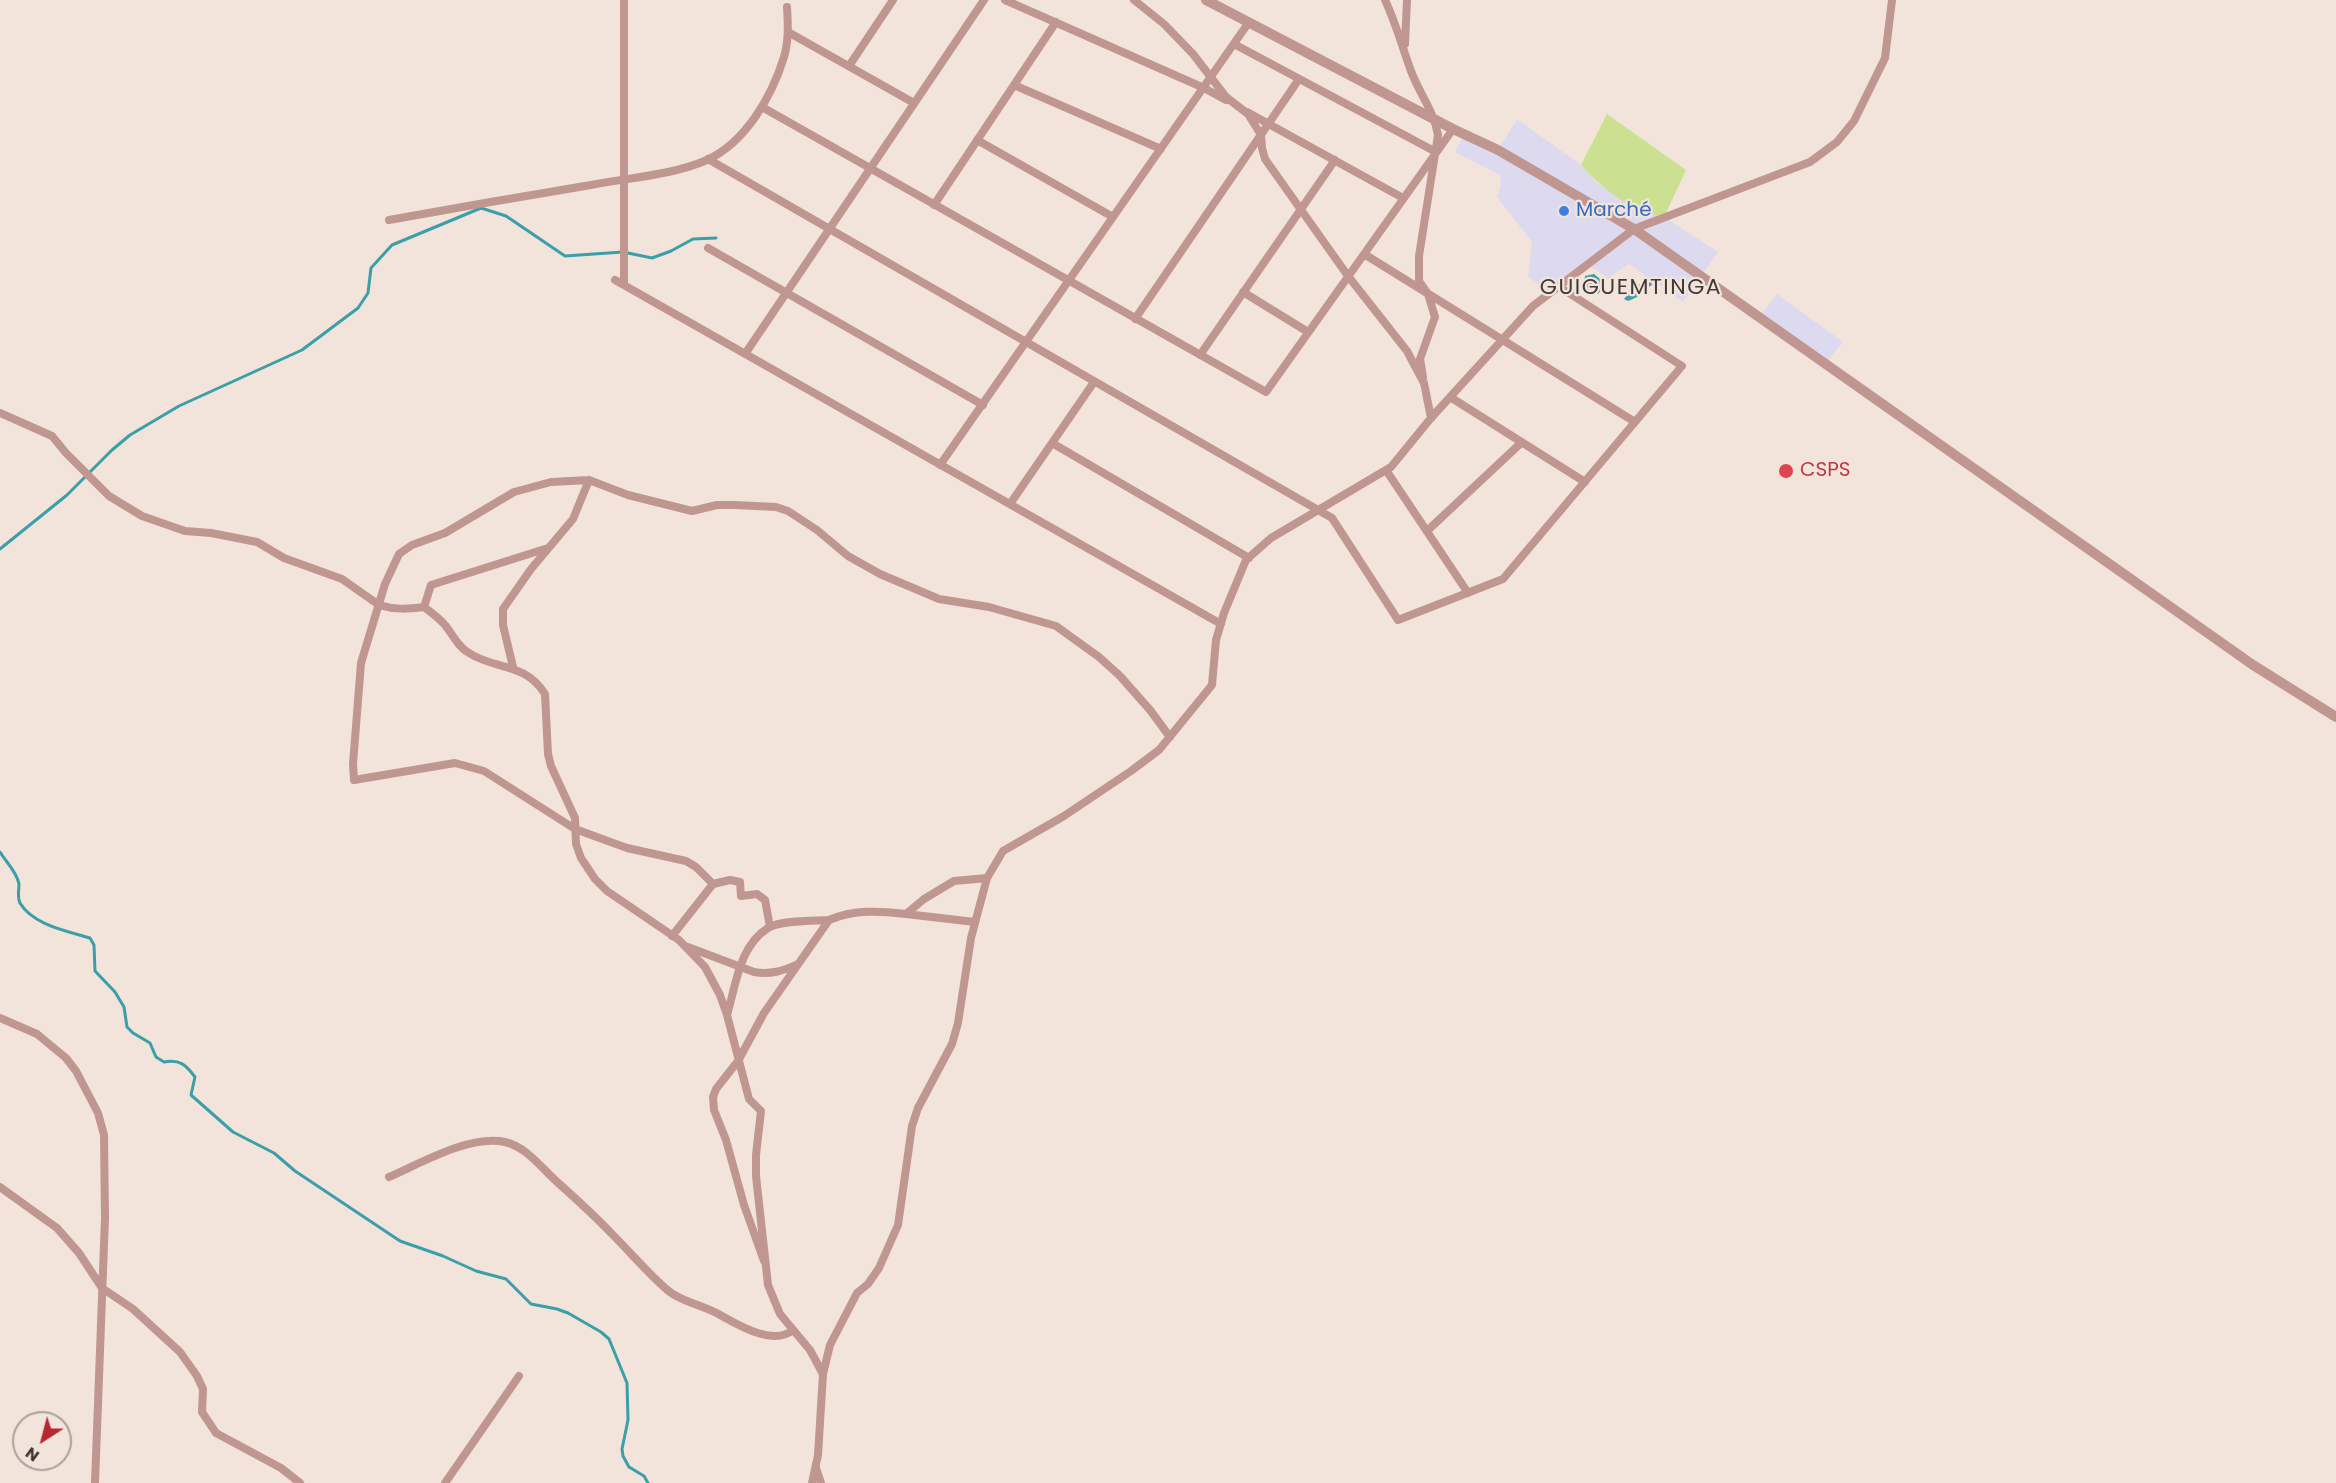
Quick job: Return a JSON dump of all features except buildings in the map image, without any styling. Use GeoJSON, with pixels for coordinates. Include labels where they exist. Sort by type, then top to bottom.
{"type":"FeatureCollection","features":[{"type":"Feature","properties":{"kind":"street"},"geometry":{"type":"LineString","coordinates":[[624,0],[624,285]]}},
{"type":"Feature","properties":{"kind":"street"},"geometry":{"type":"LineString","coordinates":[[849,66],[893,0]]}},
{"type":"Feature","properties":{"kind":"street"},"geometry":{"type":"LineString","coordinates":[[745,354],[984,0]]}},
{"type":"Feature","properties":{"kind":"street"},"geometry":{"type":"LineString","coordinates":[[1005,0],[1204,87],[1403,198]]}},
{"type":"Feature","properties":{"kind":"street"},"geometry":{"type":"LineString","coordinates":[[1134,0],[1164,24],[1193,54],[1226,97],[1248,114],[1261,135],[1265,159],[1348,276],[1407,351],[1424,383]]}},
{"type":"Feature","properties":{"kind":"street"},"geometry":{"type":"LineString","coordinates":[[1206,0],[1453,129],[1498,150],[1634,229],[2253,665],[2336,717]]}},
{"type":"Feature","properties":{"kind":"street"},"geometry":{"type":"LineString","coordinates":[[1385,0],[1395,22],[1411,72],[1435,119],[1438,135],[1419,256],[1419,281],[1428,294],[1435,317],[1420,359],[1431,418]]}},
{"type":"Feature","properties":{"kind":"street"},"geometry":{"type":"LineString","coordinates":[[1405,52],[1407,0]]}},
{"type":"Feature","properties":{"kind":"street"},"geometry":{"type":"LineString","coordinates":[[812,1483],[818,1455],[823,1374],[830,1346],[857,1293],[868,1284],[879,1268],[898,1225],[912,1126],[918,1108],[952,1044],[958,1023],[975,922],[987,878],[1003,851],[1011,844],[1064,816],[1154,754],[1212,685],[1216,640],[1240,573],[1249,558],[1271,538],[1386,470],[1402,455],[1431,418],[1533,306],[1634,229],[1810,162],[1837,142],[1854,121],[1885,58],[1892,0]]}},
{"type":"Feature","properties":{"kind":"street"},"geometry":{"type":"LineString","coordinates":[[389,220],[624,179],[679,168],[708,159],[732,143],[762,108],[772,89],[784,55],[788,32],[788,7]]}},
{"type":"Feature","properties":{"kind":"street"},"geometry":{"type":"LineString","coordinates":[[934,205],[1056,22]]}},
{"type":"Feature","properties":{"kind":"street"},"geometry":{"type":"LineString","coordinates":[[940,465],[1250,22]]}},
{"type":"Feature","properties":{"kind":"street"},"geometry":{"type":"LineString","coordinates":[[788,32],[914,103]]}},
{"type":"Feature","properties":{"kind":"street"},"geometry":{"type":"LineString","coordinates":[[1234,44],[1436,152]]}},
{"type":"Feature","properties":{"kind":"street"},"geometry":{"type":"LineString","coordinates":[[1135,319],[1299,79]]}},
{"type":"Feature","properties":{"kind":"street"},"geometry":{"type":"LineString","coordinates":[[1014,85],[1161,149]]}},
{"type":"Feature","properties":{"kind":"street"},"geometry":{"type":"LineString","coordinates":[[762,108],[1266,392],[1453,129]]}},
{"type":"Feature","properties":{"kind":"street"},"geometry":{"type":"LineString","coordinates":[[977,140],[1113,217]]}},
{"type":"Feature","properties":{"kind":"street"},"geometry":{"type":"LineString","coordinates":[[708,159],[1332,518],[1398,620],[1503,579],[1682,366],[1558,286]]}},
{"type":"Feature","properties":{"kind":"street"},"geometry":{"type":"LineString","coordinates":[[1200,355],[1335,160]]}},
{"type":"Feature","properties":{"kind":"street"},"geometry":{"type":"LineString","coordinates":[[708,248],[983,405]]}},
{"type":"Feature","properties":{"kind":"street"},"geometry":{"type":"LineString","coordinates":[[1364,254],[1635,422]]}},
{"type":"Feature","properties":{"kind":"street"},"geometry":{"type":"LineString","coordinates":[[615,280],[1221,624]]}},
{"type":"Feature","properties":{"kind":"street"},"geometry":{"type":"LineString","coordinates":[[1243,292],[1308,332]]}},
{"type":"Feature","properties":{"kind":"street"},"geometry":{"type":"LineString","coordinates":[[1010,504],[1094,382]]}},
{"type":"Feature","properties":{"kind":"street"},"geometry":{"type":"LineString","coordinates":[[1450,397],[1585,482]]}},
{"type":"Feature","properties":{"kind":"street"},"geometry":{"type":"LineString","coordinates":[[0,413],[52,436],[109,496],[142,516],[185,531],[211,533],[258,542],[284,558],[342,579],[379,605],[400,610],[424,607],[436,616],[468,653],[513,668],[533,680],[545,694],[548,754],[551,766],[575,818],[574,829],[581,858],[595,879],[613,895],[685,946],[705,967],[720,995],[749,1099],[761,1111],[756,1176],[771,1294],[780,1314],[810,1350],[823,1374]]}},
{"type":"Feature","properties":{"kind":"street"},"geometry":{"type":"LineString","coordinates":[[1426,531],[1522,442]]}},
{"type":"Feature","properties":{"kind":"street"},"geometry":{"type":"LineString","coordinates":[[1052,443],[1249,558]]}},
{"type":"Feature","properties":{"kind":"street"},"geometry":{"type":"LineString","coordinates":[[1386,470],[1468,593]]}},
{"type":"Feature","properties":{"kind":"street"},"geometry":{"type":"LineString","coordinates":[[513,668],[502,625],[503,609],[548,548],[573,519],[589,480]]}},
{"type":"Feature","properties":{"kind":"street"},"geometry":{"type":"LineString","coordinates":[[714,884],[686,861],[627,848],[574,829],[484,771],[470,766],[454,763],[354,780],[353,764],[358,728],[360,670],[393,566],[405,549],[445,534],[514,492],[551,482],[589,480],[628,495],[692,511],[717,505],[776,507],[788,511],[810,525],[848,556],[880,574],[939,599],[989,607],[1056,626],[1100,657],[1120,676],[1170,737]]}},
{"type":"Feature","properties":{"kind":"street"},"geometry":{"type":"LineString","coordinates":[[424,607],[431,585],[548,548]]}},
{"type":"Feature","properties":{"kind":"street"},"geometry":{"type":"LineString","coordinates":[[906,914],[954,881],[987,878]]}},
{"type":"Feature","properties":{"kind":"street"},"geometry":{"type":"LineString","coordinates":[[672,936],[714,884],[736,880],[742,885],[741,896],[761,896],[765,900],[770,927]]}},
{"type":"Feature","properties":{"kind":"street"},"geometry":{"type":"LineString","coordinates":[[727,1015],[740,967],[754,941],[770,927],[829,920],[845,914],[872,911],[975,922]]}},
{"type":"Feature","properties":{"kind":"street"},"geometry":{"type":"LineString","coordinates":[[767,1269],[756,1242],[738,1177],[714,1110],[713,1097],[716,1089],[738,1061],[764,1013],[829,920]]}},
{"type":"Feature","properties":{"kind":"street"},"geometry":{"type":"LineString","coordinates":[[685,946],[764,974],[780,972],[798,964]]}},
{"type":"Feature","properties":{"kind":"street"},"geometry":{"type":"LineString","coordinates":[[0,1018],[37,1034],[66,1058],[76,1071],[98,1113],[104,1135],[102,1288],[94,1483]]}},
{"type":"Feature","properties":{"kind":"street"},"geometry":{"type":"LineString","coordinates":[[389,1177],[465,1145],[488,1140],[519,1147],[592,1214],[673,1294],[704,1306],[754,1331],[779,1336],[794,1330]]}},
{"type":"Feature","properties":{"kind":"street"},"geometry":{"type":"LineString","coordinates":[[0,1187],[57,1228],[79,1253],[102,1288],[133,1309],[180,1352],[203,1389],[202,1412],[216,1433],[281,1468],[300,1483]]}},
{"type":"Feature","properties":{"kind":"street"},"geometry":{"type":"LineString","coordinates":[[445,1483],[519,1376]]}},
{"type":"Feature","properties":{"kind":"street"},"geometry":{"type":"LineString","coordinates":[[816,1467],[821,1483]]}},
{"type":"Feature","properties":{"kind":"shaded area"},"geometry":{"type":"Polygon","coordinates":[[[1517,119],[1581,165],[1599,185],[1664,217],[1718,252],[1683,302],[1629,264],[1608,278],[1587,264],[1550,293],[1528,276],[1532,242],[1497,197],[1501,186],[1500,175],[1455,152],[1465,134],[1498,150],[1517,119]]]}},
{"type":"Feature","properties":{"kind":"shaded area"},"geometry":{"type":"Polygon","coordinates":[[[1777,294],[1843,342],[1826,363],[1760,316],[1777,294]]]}},
{"type":"Feature","properties":{"kind":"green space"},"geometry":{"type":"Polygon","coordinates":[[[1607,114],[1686,170],[1664,217],[1629,205],[1608,191],[1581,165],[1607,114]]]}},
{"type":"Feature","properties":{"kind":"water"},"geometry":{"type":"Polygon","coordinates":[[[1594,274],[1600,279],[1602,289],[1598,294],[1583,289],[1585,276],[1594,274]]]}},
{"type":"Feature","properties":{"kind":"water"},"geometry":{"type":"Polygon","coordinates":[[[1647,280],[1651,281],[1652,285],[1639,296],[1628,301],[1624,299],[1633,288],[1647,280]]]}},
{"type":"Feature","properties":{"kind":"waterway"},"geometry":{"type":"LineString","coordinates":[[0,549],[67,495],[130,435],[179,406],[302,350],[358,308],[368,293],[371,268],[392,245],[481,208],[506,216],[565,256],[623,252],[652,258],[693,239],[716,238]]}},
{"type":"Feature","properties":{"kind":"waterway"},"geometry":{"type":"LineString","coordinates":[[0,852],[16,875],[19,884],[19,901],[26,911],[51,926],[90,938],[94,945],[95,971],[115,992],[124,1007],[127,1027],[150,1043],[156,1057],[164,1062],[178,1062],[189,1069],[195,1077],[191,1095],[233,1132],[274,1153],[295,1171],[400,1241],[443,1256],[476,1271],[506,1279],[531,1304],[568,1313],[609,1339],[627,1383],[628,1420],[622,1449],[623,1456],[629,1467],[644,1476],[648,1483]]}},
{"type":"Feature","properties":{"kind":"place","name":"Marché"},"geometry":{"type":"Point","coordinates":[1564,211]}},
{"type":"Feature","properties":{"kind":"place","name":"CSPS"},"geometry":{"type":"Point","coordinates":[1786,471]}},
{"type":"Feature","properties":{"kind":"district","name":"GUIGUEMTINGA"},"geometry":{"type":"Point","coordinates":[1631,288]}}]}
